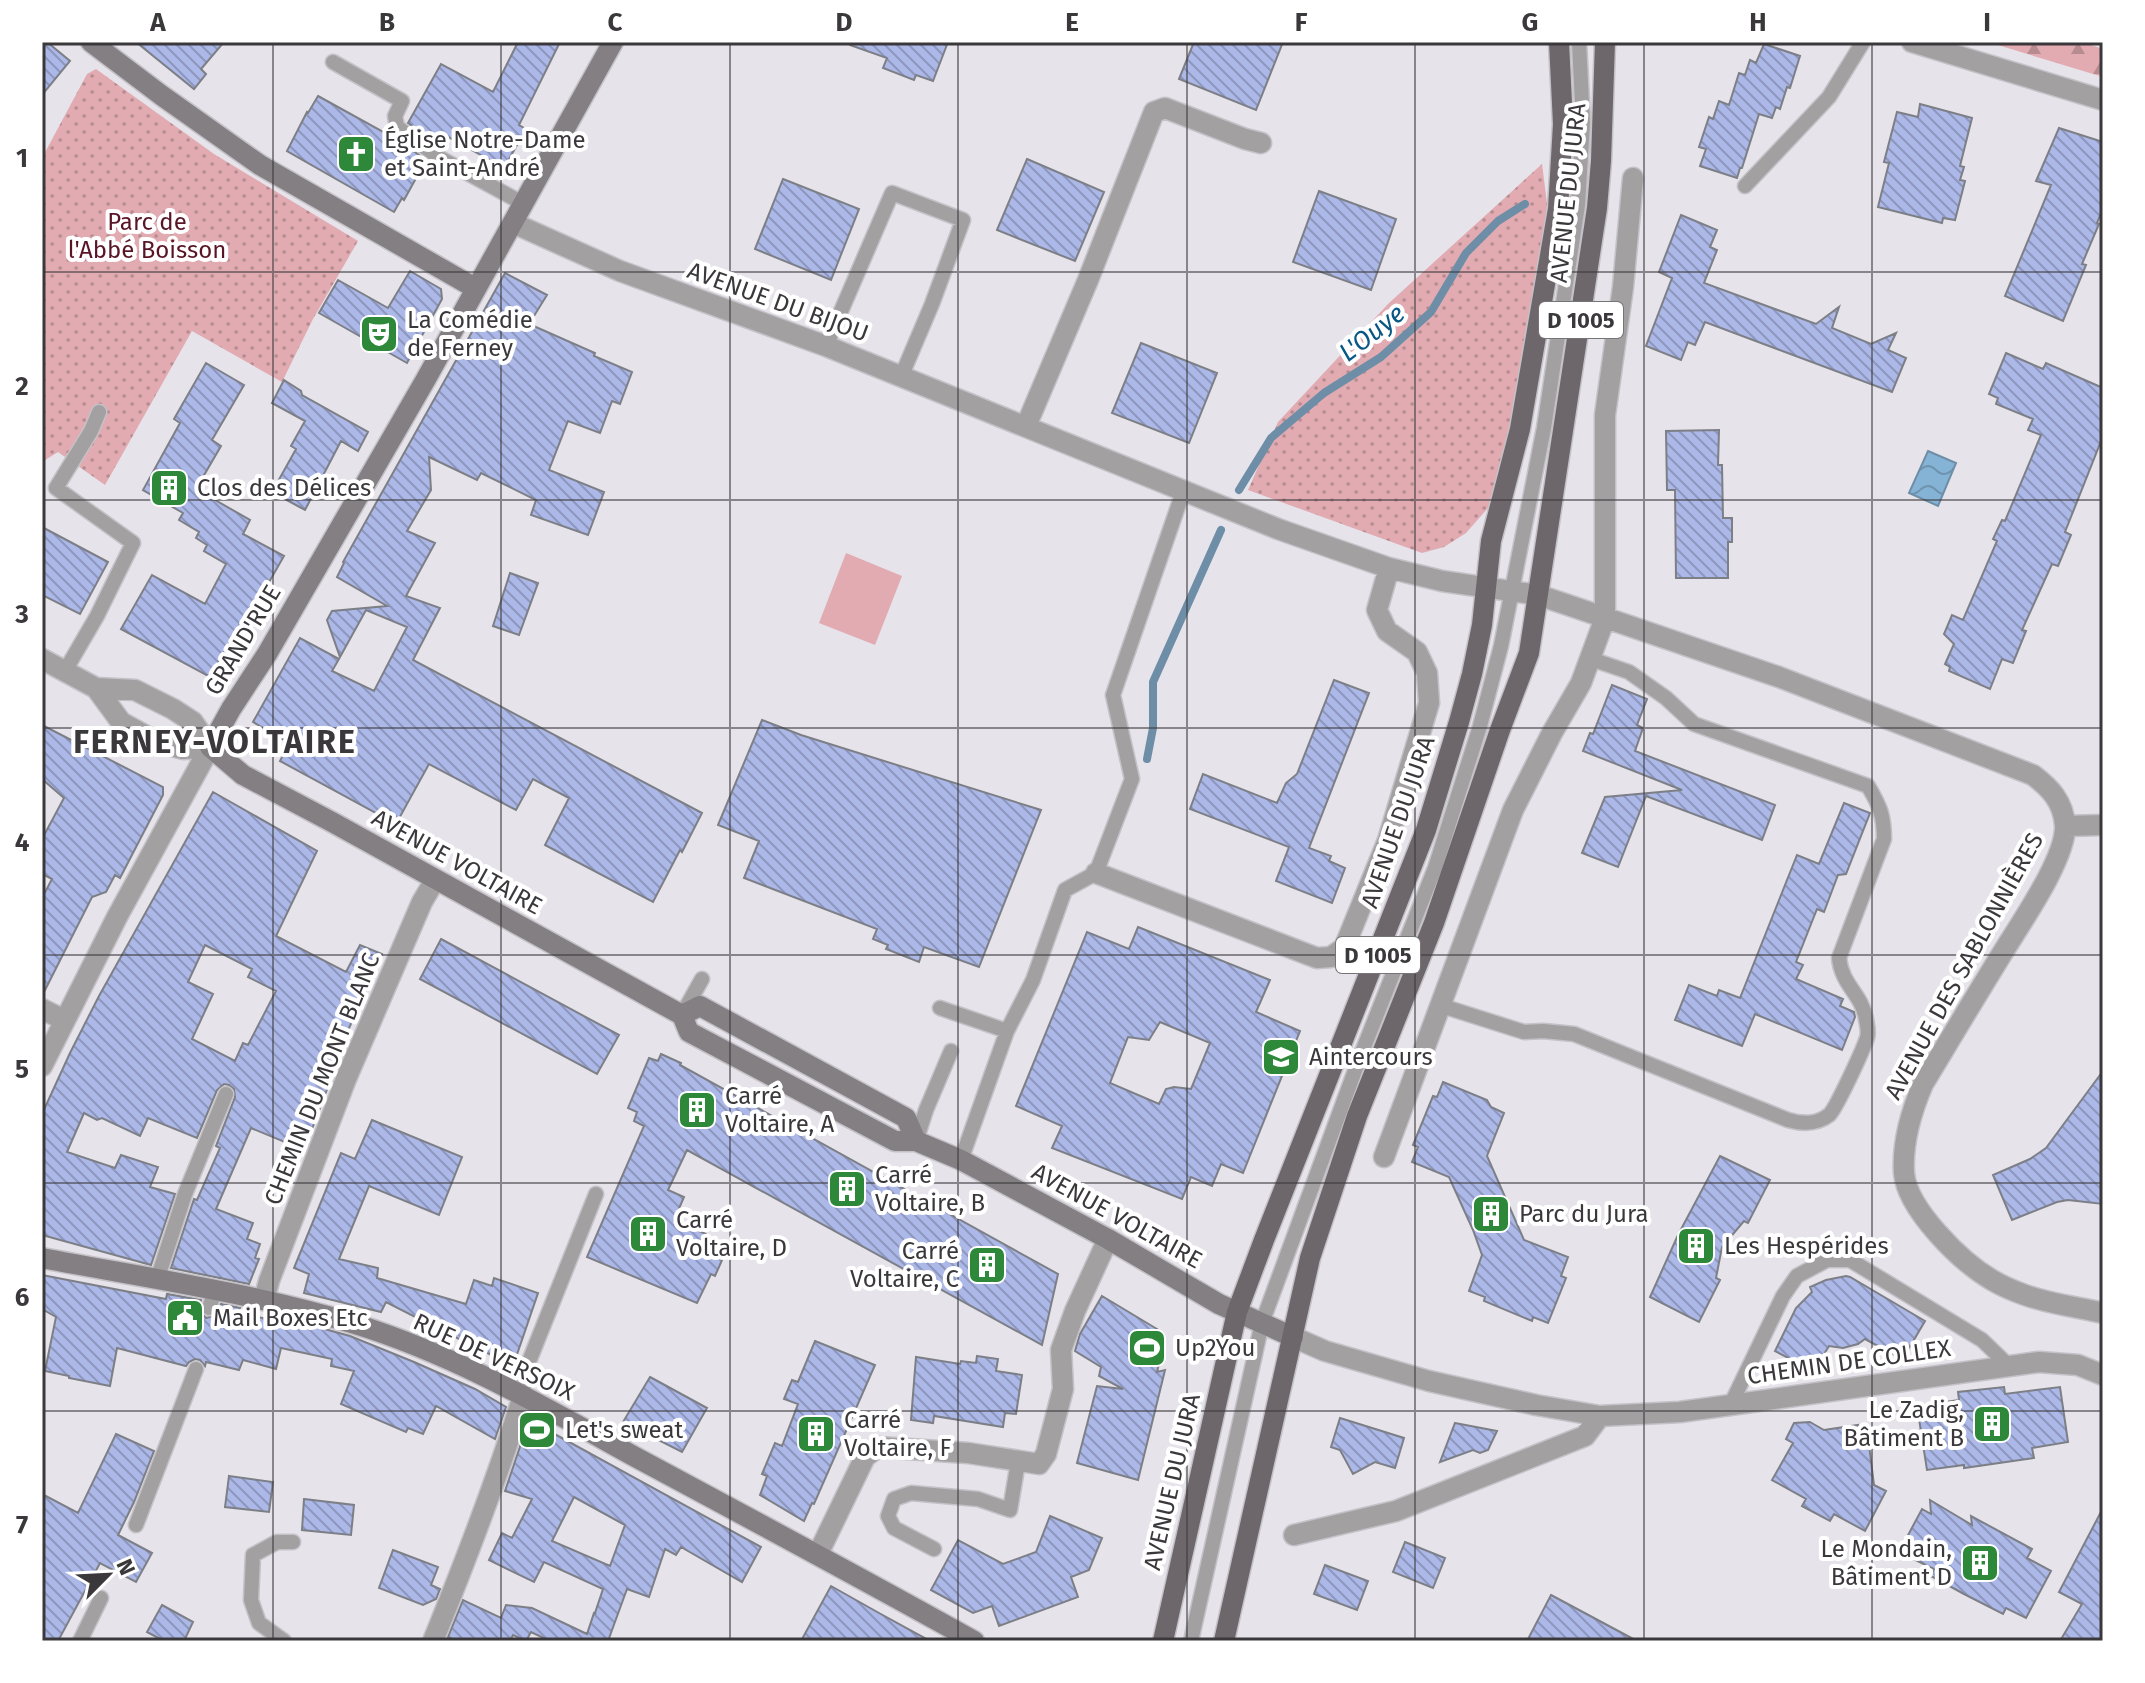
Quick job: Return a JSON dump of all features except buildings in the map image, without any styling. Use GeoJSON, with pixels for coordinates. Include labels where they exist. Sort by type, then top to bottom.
{"type":"FeatureCollection","features":[{"type":"Feature","properties":{"kind":"main road"},"geometry":{"type":"LineString","coordinates":[[91,42],[260,165],[475,288]]}},
{"type":"Feature","properties":{"kind":"main road","name":"GRAND'RUE"},"geometry":{"type":"LineString","coordinates":[[210,747],[426,379],[613,42]]}},
{"type":"Feature","properties":{"kind":"main road","name":"AVENUE DU JURA"},"geometry":{"type":"LineString","coordinates":[[1163,1641],[1237,1312],[1426,830],[1472,674],[1482,625],[1491,541],[1520,429],[1558,209],[1563,124],[1559,42]]}},
{"type":"Feature","properties":{"kind":"main road","name":"AVENUE DU JURA"},"geometry":{"type":"LineString","coordinates":[[1224,1641],[1310,1258],[1345,1149],[1434,923],[1532,641],[1597,208],[1605,42]]}},
{"type":"Feature","properties":{"kind":"main road","name":"AVENUE VOLTAIRE"},"geometry":{"type":"LineString","coordinates":[[210,747],[243,775],[682,1015],[689,1032],[895,1141],[916,1141],[961,1160],[1108,1239],[1219,1304],[1293,1337]]}},
{"type":"Feature","properties":{"kind":"main road","name":"RUE DE VERSOIX"},"geometry":{"type":"LineString","coordinates":[[42,1258],[157,1280],[212,1299],[264,1300],[356,1325],[416,1346],[523,1396],[974,1641]]}},
{"type":"Feature","properties":{"kind":"street"},"geometry":{"type":"LineString","coordinates":[[1912,42],[2103,100]]}},
{"type":"Feature","properties":{"kind":"street"},"geometry":{"type":"LineString","coordinates":[[1026,426],[1154,112],[1165,108],[1261,143]]}},
{"type":"Feature","properties":{"kind":"street"},"geometry":{"type":"LineString","coordinates":[[1384,1157],[1513,810],[1581,683],[1605,618],[1605,415],[1623,287],[1633,178]]}},
{"type":"Feature","properties":{"kind":"street","name":"AVENUE DU BIJOU"},"geometry":{"type":"LineString","coordinates":[[518,214],[620,271],[826,346],[1183,492],[1389,568],[1442,581],[1538,595]]}},
{"type":"Feature","properties":{"kind":"street"},"geometry":{"type":"LineString","coordinates":[[1096,873],[1317,958],[1331,957],[1344,948],[1388,840],[1429,703],[1427,673],[1417,652],[1387,631],[1377,610],[1389,568]]}},
{"type":"Feature","properties":{"kind":"street","name":"AVENUE DES SABLONNIÈRES"},"geometry":{"type":"LineString","coordinates":[[1538,595],[1779,677],[2033,775],[2051,789],[2061,806],[2065,826],[2063,842],[2055,862],[1923,1084],[1911,1113],[1904,1176],[1916,1205],[1935,1231],[1991,1280],[2026,1296],[2103,1313]]}},
{"type":"Feature","properties":{"kind":"street","name":"AVENUE VOLTAIRE"},"geometry":{"type":"LineString","coordinates":[[42,659],[96,688],[121,722],[157,742],[183,749],[210,747],[193,722],[173,709],[135,690],[96,688]]}},
{"type":"Feature","properties":{"kind":"street","name":"GRAND'RUE"},"geometry":{"type":"LineString","coordinates":[[42,1066],[117,917],[210,747]]}},
{"type":"Feature","properties":{"kind":"street"},"geometry":{"type":"LineString","coordinates":[[2065,826],[2103,825]]}},
{"type":"Feature","properties":{"kind":"street","name":"CHEMIN DU MONT BLANC"},"geometry":{"type":"LineString","coordinates":[[264,1300],[346,1079],[422,902],[435,880]]}},
{"type":"Feature","properties":{"kind":"street"},"geometry":{"type":"LineString","coordinates":[[42,1009],[64,1020]]}},
{"type":"Feature","properties":{"kind":"street"},"geometry":{"type":"LineString","coordinates":[[818,1554],[865,1457],[878,1447],[968,1453],[1039,1464],[1046,1454],[1063,1389],[1061,1350],[1108,1239]]}},
{"type":"Feature","properties":{"kind":"street","name":"CHEMIN DE COLLEX"},"geometry":{"type":"LineString","coordinates":[[1293,1337],[1325,1351],[1429,1381],[1600,1416],[1680,1412],[2039,1362],[2078,1365],[2103,1375]]}},
{"type":"Feature","properties":{"kind":"street"},"geometry":{"type":"LineString","coordinates":[[433,1641],[501,1467],[523,1396]]}},
{"type":"Feature","properties":{"kind":"street"},"geometry":{"type":"LineString","coordinates":[[1294,1535],[1396,1511],[1585,1436],[1600,1416]]}},
{"type":"Feature","properties":{"kind":"lane"},"geometry":{"type":"LineString","coordinates":[[1191,1641],[1262,1323],[1360,1057],[1430,881],[1458,801],[1501,646],[1544,428],[1578,205],[1583,123],[1579,42]]}},
{"type":"Feature","properties":{"kind":"lane"},"geometry":{"type":"LineString","coordinates":[[1745,186],[1829,97],[1863,42]]}},
{"type":"Feature","properties":{"kind":"lane"},"geometry":{"type":"LineString","coordinates":[[333,62],[402,101],[395,116],[397,127],[518,214]]}},
{"type":"Feature","properties":{"kind":"lane"},"geometry":{"type":"LineString","coordinates":[[826,346],[892,193],[963,220],[901,377]]}},
{"type":"Feature","properties":{"kind":"lane"},"geometry":{"type":"LineString","coordinates":[[65,671],[97,616],[133,543],[56,488],[99,412]]}},
{"type":"Feature","properties":{"kind":"lane"},"geometry":{"type":"LineString","coordinates":[[961,1160],[1007,1031],[1033,980],[1065,890],[1096,873],[1132,779],[1113,695],[1183,492]]}},
{"type":"Feature","properties":{"kind":"lane"},"geometry":{"type":"LineString","coordinates":[[1439,1005],[1524,1032],[1574,1034],[1803,1124],[1819,1121],[1832,1113],[1868,1035],[1866,1015],[1858,997],[1840,974],[1839,958],[1884,839],[1884,820],[1868,786],[1694,724],[1666,698],[1629,672],[1591,659]]}},
{"type":"Feature","properties":{"kind":"lane"},"geometry":{"type":"LineString","coordinates":[[682,1015],[702,979]]}},
{"type":"Feature","properties":{"kind":"lane"},"geometry":{"type":"LineString","coordinates":[[940,1008],[1007,1031]]}},
{"type":"Feature","properties":{"kind":"lane"},"geometry":{"type":"LineString","coordinates":[[916,1141],[951,1051]]}},
{"type":"Feature","properties":{"kind":"lane"},"geometry":{"type":"LineString","coordinates":[[157,1280],[185,1194],[226,1094]]}},
{"type":"Feature","properties":{"kind":"lane"},"geometry":{"type":"LineString","coordinates":[[523,1396],[526,1369],[596,1194]]}},
{"type":"Feature","properties":{"kind":"lane"},"geometry":{"type":"LineString","coordinates":[[1731,1404],[1783,1296],[1797,1276],[1827,1260],[1850,1260],[1982,1340],[2009,1366]]}},
{"type":"Feature","properties":{"kind":"lane"},"geometry":{"type":"LineString","coordinates":[[136,1525],[196,1369]]}},
{"type":"Feature","properties":{"kind":"lane"},"geometry":{"type":"LineString","coordinates":[[934,1549],[894,1528],[888,1516],[894,1499],[911,1493],[978,1499],[1010,1510],[1018,1462]]}},
{"type":"Feature","properties":{"kind":"lane"},"geometry":{"type":"LineString","coordinates":[[284,1641],[259,1623],[251,1600],[253,1555],[277,1542],[293,1542]]}},
{"type":"Feature","properties":{"kind":"lane"},"geometry":{"type":"LineString","coordinates":[[80,1641],[101,1598]]}},
{"type":"Feature","properties":{"kind":"green space"},"geometry":{"type":"Polygon","coordinates":[[[1988,42],[2082,42],[2103,49],[2103,77],[1988,42]]]}},
{"type":"Feature","properties":{"kind":"green space","name":"Parc de l'Abbé Boisson"},"geometry":{"type":"Polygon","coordinates":[[[96,69],[214,154],[358,241],[313,319],[282,382],[192,331],[105,485],[58,452],[42,462],[42,158],[87,74],[96,69]]]}},
{"type":"Feature","properties":{"kind":"green space"},"geometry":{"type":"Polygon","coordinates":[[[1542,164],[1548,211],[1515,414],[1488,508],[1466,533],[1444,547],[1422,553],[1248,490],[1278,422],[1389,303],[1542,164]]]}},
{"type":"Feature","properties":{"kind":"green space"},"geometry":{"type":"Polygon","coordinates":[[[846,553],[902,576],[875,645],[819,623],[846,553]]]}},
{"type":"Feature","properties":{"kind":"water"},"geometry":{"type":"Polygon","coordinates":[[[1928,451],[1956,463],[1938,506],[1909,493],[1928,451]]]}},
{"type":"Feature","properties":{"kind":"waterway","name":"L'Ouye"},"geometry":{"type":"LineString","coordinates":[[1239,490],[1271,438],[1324,393],[1381,357],[1431,312],[1466,253],[1498,221],[1525,204]]}},
{"type":"Feature","properties":{"kind":"waterway","name":"L'Ouye"},"geometry":{"type":"LineString","coordinates":[[1147,759],[1153,728],[1153,682],[1221,530]]}},
{"type":"Feature","properties":{"kind":"place","name":"Église Notre-Dame et Saint-André"},"geometry":{"type":"Point","coordinates":[356,154]}},
{"type":"Feature","properties":{"kind":"place","name":"La Comédie de Ferney"},"geometry":{"type":"Point","coordinates":[379,334]}},
{"type":"Feature","properties":{"kind":"place","name":"Clos des Délices"},"geometry":{"type":"Point","coordinates":[169,488]}},
{"type":"Feature","properties":{"kind":"place","name":"Aintercours"},"geometry":{"type":"Point","coordinates":[1281,1057]}},
{"type":"Feature","properties":{"kind":"place","name":"Carré Voltaire, A"},"geometry":{"type":"Point","coordinates":[697,1110]}},
{"type":"Feature","properties":{"kind":"place","name":"Carré Voltaire, B"},"geometry":{"type":"Point","coordinates":[847,1189]}},
{"type":"Feature","properties":{"kind":"place","name":"Parc du Jura"},"geometry":{"type":"Point","coordinates":[1491,1214]}},
{"type":"Feature","properties":{"kind":"place","name":"Carré Voltaire, D"},"geometry":{"type":"Point","coordinates":[648,1234]}},
{"type":"Feature","properties":{"kind":"place","name":"Les Hespérides"},"geometry":{"type":"Point","coordinates":[1696,1246]}},
{"type":"Feature","properties":{"kind":"place","name":"Carré Voltaire, C"},"geometry":{"type":"Point","coordinates":[987,1265]}},
{"type":"Feature","properties":{"kind":"place","name":"Mail Boxes Etc"},"geometry":{"type":"Point","coordinates":[185,1318]}},
{"type":"Feature","properties":{"kind":"place","name":"Up2You"},"geometry":{"type":"Point","coordinates":[1147,1348]}},
{"type":"Feature","properties":{"kind":"place","name":"Le Zadig, Bâtiment B"},"geometry":{"type":"Point","coordinates":[1992,1424]}},
{"type":"Feature","properties":{"kind":"place","name":"Let's sweat"},"geometry":{"type":"Point","coordinates":[537,1430]}},
{"type":"Feature","properties":{"kind":"place","name":"Carré Voltaire, F"},"geometry":{"type":"Point","coordinates":[816,1434]}},
{"type":"Feature","properties":{"kind":"place","name":"Le Mondain, Bâtiment D"},"geometry":{"type":"Point","coordinates":[1980,1563]}},
{"type":"Feature","properties":{"kind":"district","name":"FERNEY-VOLTAIRE"},"geometry":{"type":"Point","coordinates":[215,742]}}]}
